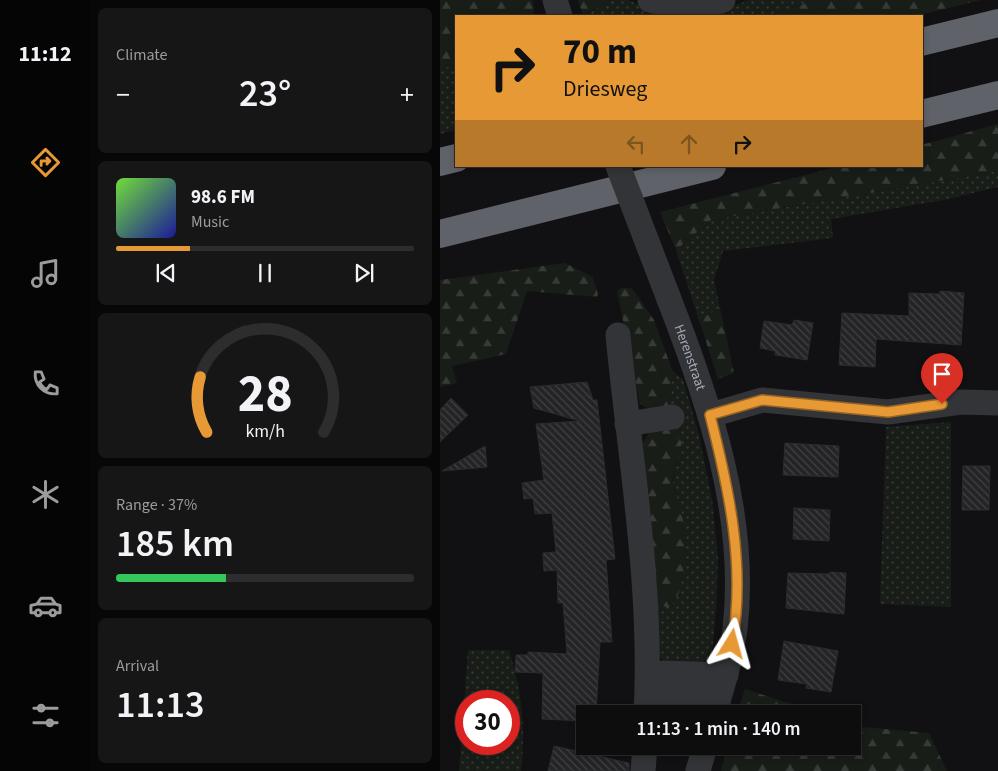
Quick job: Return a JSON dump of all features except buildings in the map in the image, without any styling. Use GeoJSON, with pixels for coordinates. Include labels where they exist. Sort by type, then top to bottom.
{"type":"FeatureCollection","features":[{"type":"Feature","properties":{"kind":"highway"},"geometry":{"type":"LineString","coordinates":[[923,42],[998,23]]}},
{"type":"Feature","properties":{"kind":"highway"},"geometry":{"type":"LineString","coordinates":[[923,114],[998,95]]}},
{"type":"Feature","properties":{"kind":"highway"},"geometry":{"type":"LineString","coordinates":[[440,162],[455,158]]}},
{"type":"Feature","properties":{"kind":"highway"},"geometry":{"type":"LineString","coordinates":[[440,234],[708,167]]}},
{"type":"Feature","properties":{"kind":"street"},"geometry":{"type":"LineString","coordinates":[[650,0],[674,6],[706,5],[723,0]]}},
{"type":"Feature","properties":{"kind":"street","name":"Herenstraat"},"geometry":{"type":"LineString","coordinates":[[618,167],[669,299],[710,415],[728,484],[737,570],[735,628],[726,675],[717,705]]}},
{"type":"Feature","properties":{"kind":"street"},"geometry":{"type":"LineString","coordinates":[[618,335],[646,597],[648,692]]}},
{"type":"Feature","properties":{"kind":"street"},"geometry":{"type":"LineString","coordinates":[[710,415],[762,400],[888,412],[961,402],[998,403]]}},
{"type":"Feature","properties":{"kind":"street"},"geometry":{"type":"LineString","coordinates":[[627,424],[672,417]]}},
{"type":"Feature","properties":{"kind":"street"},"geometry":{"type":"LineString","coordinates":[[648,692],[658,673],[726,675]]}},
{"type":"Feature","properties":{"kind":"street","name":"Herenstraat"},"geometry":{"type":"LineString","coordinates":[[648,692],[687,693],[710,705]]}},
{"type":"Feature","properties":{"kind":"street"},"geometry":{"type":"LineString","coordinates":[[643,771],[644,755]]}},
{"type":"Feature","properties":{"kind":"street"},"geometry":{"type":"LineString","coordinates":[[698,771],[702,755]]}},
{"type":"Feature","properties":{"kind":"green space"},"geometry":{"type":"Polygon","coordinates":[[[440,0],[533,0],[534,15],[455,15],[455,63],[440,70],[440,0]]]}},
{"type":"Feature","properties":{"kind":"green space"},"geometry":{"type":"Polygon","coordinates":[[[578,0],[611,0],[583,15],[578,0]]]}},
{"type":"Feature","properties":{"kind":"green space"},"geometry":{"type":"Polygon","coordinates":[[[611,0],[628,0],[664,15],[585,15],[611,0]]]}},
{"type":"Feature","properties":{"kind":"green space"},"geometry":{"type":"Polygon","coordinates":[[[749,0],[816,0],[770,15],[708,15],[749,0]]]}},
{"type":"Feature","properties":{"kind":"green space"},"geometry":{"type":"Polygon","coordinates":[[[816,0],[981,0],[920,15],[770,15],[816,0]]]}},
{"type":"Feature","properties":{"kind":"green space"},"geometry":{"type":"Polygon","coordinates":[[[455,63],[455,130],[440,134],[440,70],[455,63]]]}},
{"type":"Feature","properties":{"kind":"green space"},"geometry":{"type":"Polygon","coordinates":[[[998,124],[998,171],[711,220],[676,250],[660,212],[836,167],[923,167],[923,144],[998,124]]]}},
{"type":"Feature","properties":{"kind":"green space"},"geometry":{"type":"Polygon","coordinates":[[[998,171],[998,187],[944,200],[831,219],[833,238],[723,251],[714,280],[720,308],[699,320],[676,250],[711,220],[998,171]]]}},
{"type":"Feature","properties":{"kind":"green space"},"geometry":{"type":"Polygon","coordinates":[[[565,263],[593,277],[598,294],[597,297],[527,291],[506,354],[452,366],[457,383],[440,387],[440,280],[565,263]]]}},
{"type":"Feature","properties":{"kind":"green space"},"geometry":{"type":"Polygon","coordinates":[[[621,288],[632,288],[654,320],[673,372],[670,410],[653,411],[640,404],[617,291],[621,288]]]}},
{"type":"Feature","properties":{"kind":"green space"},"geometry":{"type":"Polygon","coordinates":[[[720,308],[734,373],[718,379],[699,320],[720,308]]]}},
{"type":"Feature","properties":{"kind":"green space"},"geometry":{"type":"Polygon","coordinates":[[[673,372],[683,379],[699,435],[712,499],[718,557],[716,612],[712,651],[709,658],[700,663],[663,661],[657,652],[657,603],[683,572],[681,512],[673,484],[674,470],[679,454],[667,424],[673,372]]]}},
{"type":"Feature","properties":{"kind":"green space"},"geometry":{"type":"Polygon","coordinates":[[[951,422],[951,607],[880,604],[886,427],[951,422]]]}},
{"type":"Feature","properties":{"kind":"green space"},"geometry":{"type":"Polygon","coordinates":[[[667,424],[682,442],[673,483],[682,513],[684,536],[682,578],[675,601],[668,608],[657,603],[640,448],[652,428],[667,424]]]}},
{"type":"Feature","properties":{"kind":"green space"},"geometry":{"type":"Polygon","coordinates":[[[468,650],[509,650],[519,690],[465,690],[468,650]]]}},
{"type":"Feature","properties":{"kind":"green space"},"geometry":{"type":"Polygon","coordinates":[[[745,689],[794,705],[740,705],[745,689]]]}},
{"type":"Feature","properties":{"kind":"green space"},"geometry":{"type":"Polygon","coordinates":[[[520,696],[523,724],[521,771],[459,771],[460,755],[520,755],[520,696]]]}},
{"type":"Feature","properties":{"kind":"green space"},"geometry":{"type":"Polygon","coordinates":[[[861,727],[929,733],[947,771],[721,771],[725,755],[861,755],[861,727]]]}},
{"type":"Feature","properties":{"kind":"route"},"geometry":{"type":"LineString","coordinates":[[732,644],[735,628],[737,570],[728,484],[710,415],[762,400],[888,412],[942,404]]}}]}
